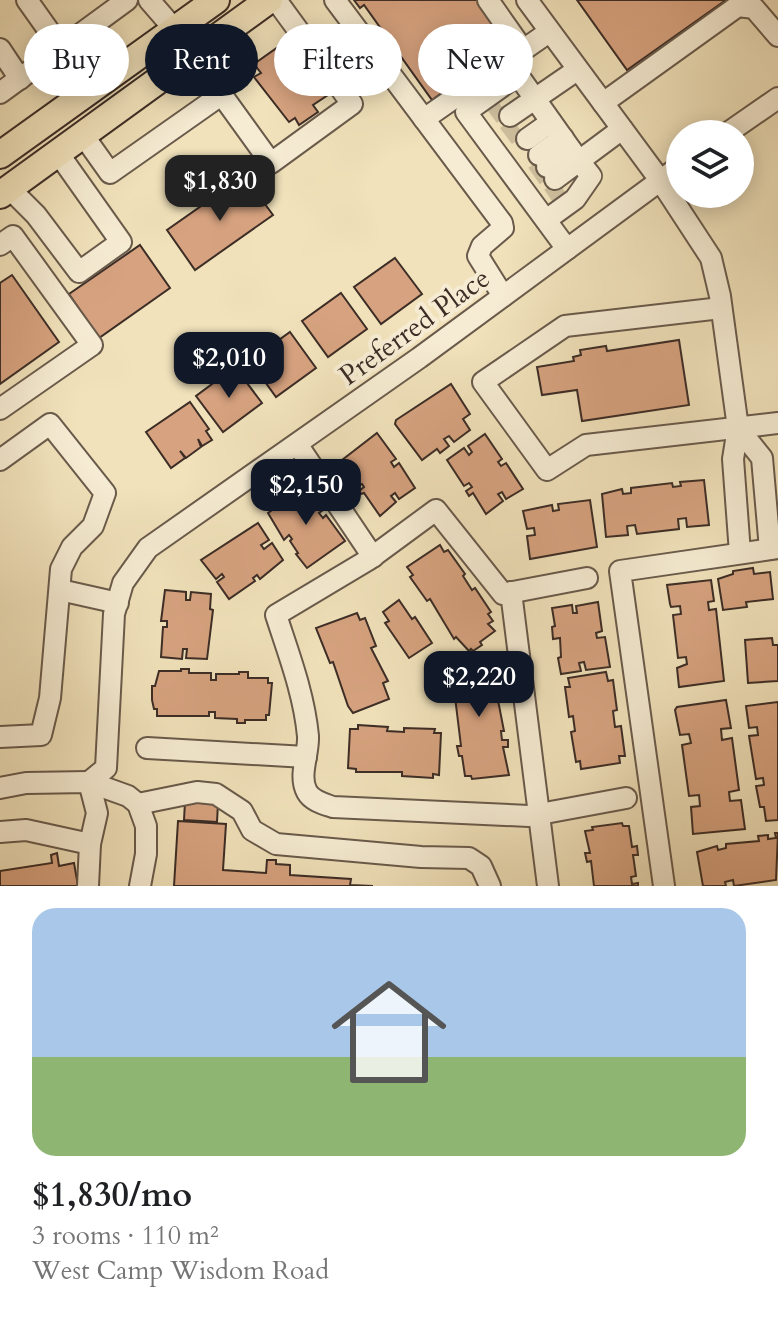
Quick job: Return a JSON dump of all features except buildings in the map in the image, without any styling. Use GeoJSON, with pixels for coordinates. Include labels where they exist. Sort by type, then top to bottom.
{"type":"FeatureCollection","features":[{"type":"Feature","properties":{"kind":"main road"},"geometry":{"type":"LineString","coordinates":[[183,24],[216,0]]}},
{"type":"Feature","properties":{"kind":"main road"},"geometry":{"type":"LineString","coordinates":[[236,24],[269,0]]}},
{"type":"Feature","properties":{"kind":"main road"},"geometry":{"type":"LineString","coordinates":[[4,192],[145,90]]}},
{"type":"Feature","properties":{"kind":"main road"},"geometry":{"type":"LineString","coordinates":[[0,155],[84,96]]}},
{"type":"Feature","properties":{"kind":"street"},"geometry":{"type":"LineString","coordinates":[[27,0],[42,24]]}},
{"type":"Feature","properties":{"kind":"street"},"geometry":{"type":"LineString","coordinates":[[94,24],[127,0]]}},
{"type":"Feature","properties":{"kind":"street"},"geometry":{"type":"LineString","coordinates":[[149,0],[170,24]]}},
{"type":"Feature","properties":{"kind":"street"},"geometry":{"type":"LineString","coordinates":[[222,96],[271,163],[352,104],[276,0]]}},
{"type":"Feature","properties":{"kind":"street"},"geometry":{"type":"LineString","coordinates":[[335,0],[502,223],[503,228],[482,246],[478,256],[503,296]]}},
{"type":"Feature","properties":{"kind":"street"},"geometry":{"type":"LineString","coordinates":[[488,0],[505,24]]}},
{"type":"Feature","properties":{"kind":"street"},"geometry":{"type":"LineString","coordinates":[[527,0],[660,180],[711,258],[738,428],[733,459],[740,553]]}},
{"type":"Feature","properties":{"kind":"street"},"geometry":{"type":"LineString","coordinates":[[603,103],[738,6],[754,8],[778,36]]}},
{"type":"Feature","properties":{"kind":"street"},"geometry":{"type":"LineString","coordinates":[[533,43],[549,32]]}},
{"type":"Feature","properties":{"kind":"street"},"geometry":{"type":"LineString","coordinates":[[0,49],[20,79]]}},
{"type":"Feature","properties":{"kind":"street"},"geometry":{"type":"LineString","coordinates":[[521,159],[557,130],[577,70]]}},
{"type":"Feature","properties":{"kind":"street"},"geometry":{"type":"LineString","coordinates":[[518,75],[591,176],[575,199],[521,159],[466,112],[518,75]]}},
{"type":"Feature","properties":{"kind":"street"},"geometry":{"type":"LineString","coordinates":[[0,93],[24,76]]}},
{"type":"Feature","properties":{"kind":"street"},"geometry":{"type":"LineString","coordinates":[[83,135],[110,173],[220,96]]}},
{"type":"Feature","properties":{"kind":"street"},"geometry":{"type":"LineString","coordinates":[[424,119],[457,96]]}},
{"type":"Feature","properties":{"kind":"street"},"geometry":{"type":"LineString","coordinates":[[746,120],[778,98]]}},
{"type":"Feature","properties":{"kind":"street"},"geometry":{"type":"LineString","coordinates":[[521,159],[557,130],[622,129]]}},
{"type":"Feature","properties":{"kind":"street"},"geometry":{"type":"LineString","coordinates":[[521,159],[557,130]]}},
{"type":"Feature","properties":{"kind":"street"},"geometry":{"type":"LineString","coordinates":[[4,192],[36,215],[79,272],[121,242],[58,153]]}},
{"type":"Feature","properties":{"kind":"street"},"geometry":{"type":"LineString","coordinates":[[521,159],[567,249]]}},
{"type":"Feature","properties":{"kind":"street","name":"Preferred Place"},"geometry":{"type":"LineString","coordinates":[[89,782],[106,768],[114,614],[123,583],[148,548],[503,296],[666,176]]}},
{"type":"Feature","properties":{"kind":"street"},"geometry":{"type":"LineString","coordinates":[[0,245],[13,236],[92,345],[0,409]]}},
{"type":"Feature","properties":{"kind":"street"},"geometry":{"type":"LineString","coordinates":[[721,308],[565,326],[483,382],[547,470],[586,445],[778,423]]}},
{"type":"Feature","properties":{"kind":"street"},"geometry":{"type":"LineString","coordinates":[[0,460],[50,424],[105,493],[93,526],[72,547],[61,569],[50,698],[41,735],[0,737]]}},
{"type":"Feature","properties":{"kind":"street"},"geometry":{"type":"LineString","coordinates":[[664,886],[620,571],[774,548],[762,458],[738,428]]}},
{"type":"Feature","properties":{"kind":"street"},"geometry":{"type":"LineString","coordinates":[[297,444],[373,557]]}},
{"type":"Feature","properties":{"kind":"street"},"geometry":{"type":"LineString","coordinates":[[587,578],[503,594],[436,510],[373,557],[276,615],[306,712],[308,742],[303,780],[307,793],[333,807],[537,814],[626,798]]}},
{"type":"Feature","properties":{"kind":"street"},"geometry":{"type":"LineString","coordinates":[[60,590],[118,603]]}},
{"type":"Feature","properties":{"kind":"street"},"geometry":{"type":"LineString","coordinates":[[511,592],[548,886]]}},
{"type":"Feature","properties":{"kind":"street"},"geometry":{"type":"LineString","coordinates":[[147,748],[306,757]]}},
{"type":"Feature","properties":{"kind":"street"},"geometry":{"type":"LineString","coordinates":[[0,788],[26,783],[89,782],[128,796],[138,804],[146,826],[146,854],[140,886]]}},
{"type":"Feature","properties":{"kind":"street"},"geometry":{"type":"LineString","coordinates":[[88,886],[90,844],[97,813],[89,782]]}},
{"type":"Feature","properties":{"kind":"street"},"geometry":{"type":"LineString","coordinates":[[138,804],[197,792],[216,794],[242,811],[252,830],[276,844],[421,857],[469,858],[481,866],[490,886]]}},
{"type":"Feature","properties":{"kind":"street"},"geometry":{"type":"LineString","coordinates":[[0,832],[26,830],[90,844]]}},
{"type":"Feature","properties":{"kind":"tunnel"},"geometry":{"type":"LineString","coordinates":[[491,115],[502,107]]}},
{"type":"Feature","properties":{"kind":"tunnel"},"geometry":{"type":"LineString","coordinates":[[506,136],[518,127]]}},
{"type":"Feature","properties":{"kind":"tunnel"},"geometry":{"type":"LineString","coordinates":[[534,176],[547,167]]}},
{"type":"Feature","properties":{"kind":"tunnel"},"geometry":{"type":"LineString","coordinates":[[550,198],[563,189]]}}]}
